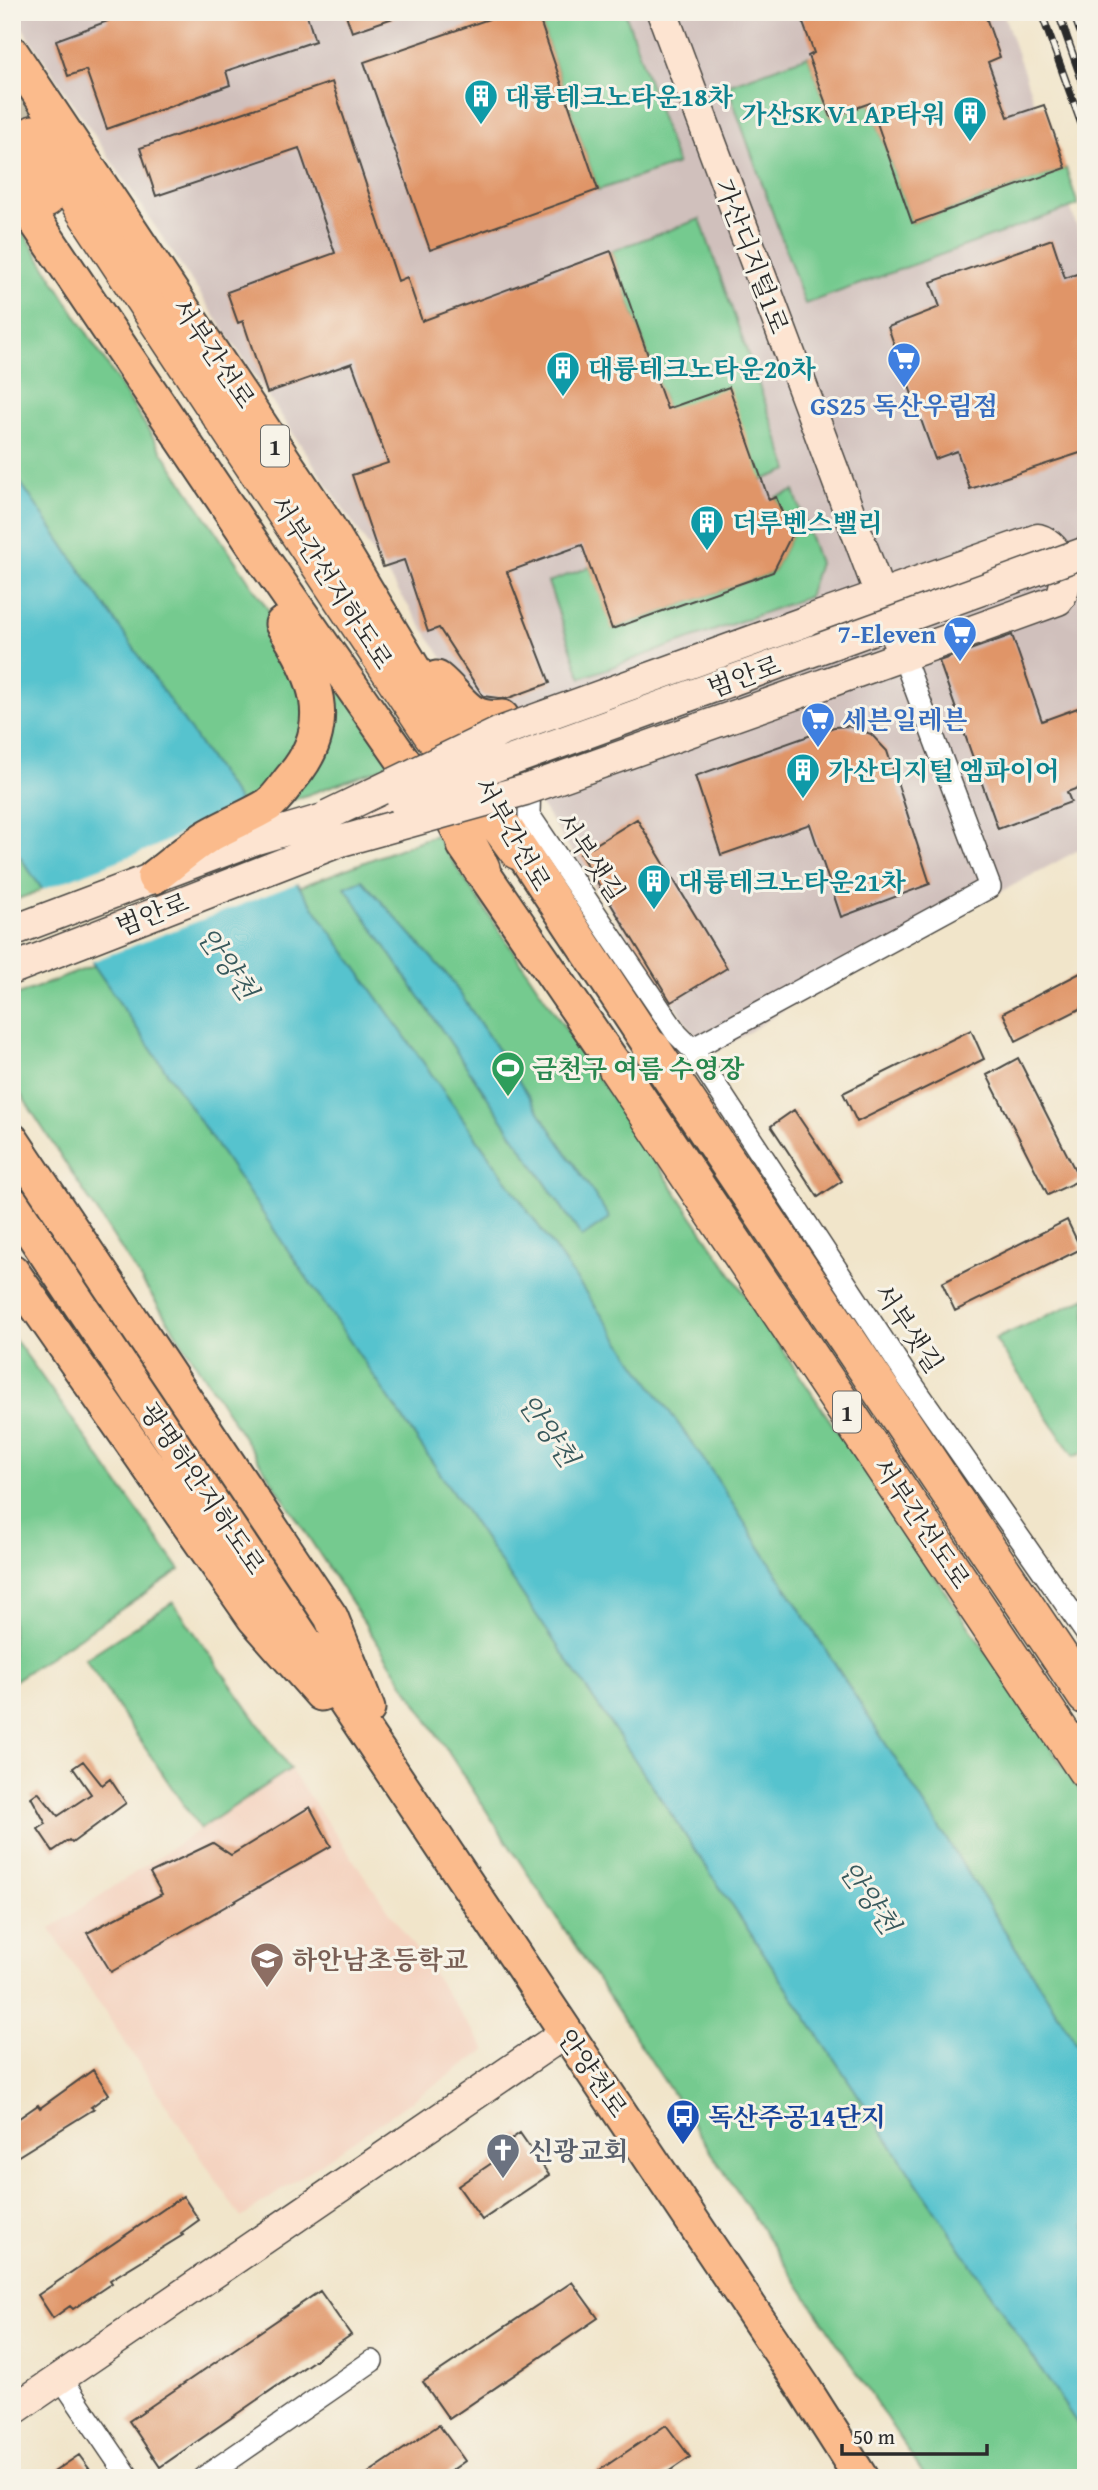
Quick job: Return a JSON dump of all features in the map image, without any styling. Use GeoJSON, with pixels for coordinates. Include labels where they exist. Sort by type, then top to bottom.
{"type":"FeatureCollection","features":[{"type":"Feature","properties":{"kind":"highway","name":"서부간선지하도로"},"geometry":{"type":"LineString","coordinates":[[24,142],[430,731],[518,851]]}},
{"type":"Feature","properties":{"kind":"highway","name":"서부간선지하도로"},"geometry":{"type":"LineString","coordinates":[[24,142],[415,745],[481,868]]}},
{"type":"Feature","properties":{"kind":"highway","name":"서부간선도로"},"geometry":{"type":"LineString","coordinates":[[652,1049],[1086,1696]]}},
{"type":"Feature","properties":{"kind":"highway","name":"서부간선도로"},"geometry":{"type":"LineString","coordinates":[[617,1068],[1083,1764]]}},
{"type":"Feature","properties":{"kind":"main road","name":"가산디지털1로"},"geometry":{"type":"LineString","coordinates":[[662,12],[903,656]]}},
{"type":"Feature","properties":{"kind":"main road","name":"서부간선로"},"geometry":{"type":"LineString","coordinates":[[12,53],[327,523],[456,734],[518,851],[652,1049]]}},
{"type":"Feature","properties":{"kind":"main road"},"geometry":{"type":"LineString","coordinates":[[15,190],[33,229],[175,460],[301,653],[314,681],[318,707],[316,731],[302,766],[270,803],[209,835],[155,877]]}},
{"type":"Feature","properties":{"kind":"main road","name":"서부간선로"},"geometry":{"type":"LineString","coordinates":[[15,190],[303,618],[395,751],[481,868],[617,1068]]}},
{"type":"Feature","properties":{"kind":"main road"},"geometry":{"type":"LineString","coordinates":[[1038,538],[1051,543],[1055,550],[1065,578],[1064,593],[1058,600],[526,790],[334,828],[500,732],[1038,538]]}},
{"type":"Feature","properties":{"kind":"main road","name":"범안로"},"geometry":{"type":"LineString","coordinates":[[12,969],[402,800],[1086,552]]}},
{"type":"Feature","properties":{"kind":"main road"},"geometry":{"type":"LineString","coordinates":[[403,651],[453,691],[472,714],[486,719],[502,717]]}},
{"type":"Feature","properties":{"kind":"main road","name":"범안로"},"geometry":{"type":"LineString","coordinates":[[12,931],[155,877],[334,828]]}},
{"type":"Feature","properties":{"kind":"main road"},"geometry":{"type":"LineString","coordinates":[[12,1140],[331,1617],[394,1773]]}},
{"type":"Feature","properties":{"kind":"main road","name":"광명하안지하도로"},"geometry":{"type":"LineString","coordinates":[[12,1203],[394,1773]]}},
{"type":"Feature","properties":{"kind":"main road"},"geometry":{"type":"LineString","coordinates":[[12,1271],[254,1618],[394,1773]]}},
{"type":"Feature","properties":{"kind":"main road","name":"안양천로"},"geometry":{"type":"LineString","coordinates":[[394,1773],[565,2033],[774,2342],[861,2478]]}},
{"type":"Feature","properties":{"kind":"main road"},"geometry":{"type":"LineString","coordinates":[[12,2411],[565,2033]]}},
{"type":"Feature","properties":{"kind":"street"},"geometry":{"type":"LineString","coordinates":[[692,1049],[989,887],[903,656]]}},
{"type":"Feature","properties":{"kind":"street","name":"서부샛길"},"geometry":{"type":"LineString","coordinates":[[502,717],[530,771],[529,815],[677,1034],[692,1049],[906,1375],[1086,1633]]}},
{"type":"Feature","properties":{"kind":"street"},"geometry":{"type":"LineString","coordinates":[[203,2478],[372,2361]]}},
{"type":"Feature","properties":{"kind":"street"},"geometry":{"type":"LineString","coordinates":[[61,2378],[129,2478]]}},
{"type":"Feature","properties":{"kind":"shaded area"},"geometry":{"type":"Polygon","coordinates":[[[12,12],[1003,12],[1086,253],[1086,846],[790,1006],[709,1057],[12,12]]]}},
{"type":"Feature","properties":{"kind":"shaded area","name":"하안남초등학교"},"geometry":{"type":"Polygon","coordinates":[[[290,1769],[486,2050],[241,2218],[50,1929],[290,1769]]]}},
{"type":"Feature","properties":{"kind":"green space"},"geometry":{"type":"Polygon","coordinates":[[[537,12],[625,12],[677,164],[598,190],[537,12]]]}},
{"type":"Feature","properties":{"kind":"green space"},"geometry":{"type":"Polygon","coordinates":[[[808,56],[831,117],[870,103],[912,223],[1066,168],[1078,205],[805,304],[727,85],[808,56]]]}},
{"type":"Feature","properties":{"kind":"green space"},"geometry":{"type":"Polygon","coordinates":[[[12,214],[161,450],[298,654],[329,693],[341,687],[396,763],[12,901],[12,214]]]}},
{"type":"Feature","properties":{"kind":"green space"},"geometry":{"type":"Polygon","coordinates":[[[700,219],[789,470],[762,480],[667,409],[611,251],[700,219]]]}},
{"type":"Feature","properties":{"kind":"green space"},"geometry":{"type":"Polygon","coordinates":[[[794,491],[819,563],[808,597],[581,678],[548,582],[590,567],[613,629],[773,572],[791,536],[776,497],[794,491]]]}},
{"type":"Feature","properties":{"kind":"green space"},"geometry":{"type":"Polygon","coordinates":[[[435,835],[1086,1800],[1086,2478],[926,2478],[497,1827],[12,1081],[12,997],[435,835]]]}},
{"type":"Feature","properties":{"kind":"green space"},"geometry":{"type":"Polygon","coordinates":[[[1086,1298],[1086,1451],[1074,1457],[995,1339],[1086,1298]]]}},
{"type":"Feature","properties":{"kind":"green space"},"geometry":{"type":"Polygon","coordinates":[[[12,1335],[180,1570],[12,1682],[12,1335]]]}},
{"type":"Feature","properties":{"kind":"green space"},"geometry":{"type":"Polygon","coordinates":[[[173,1602],[290,1769],[200,1829],[85,1659],[173,1602]]]}},
{"type":"Feature","properties":{"kind":"water","name":"안양천"},"geometry":{"type":"Polygon","coordinates":[[[12,470],[226,783],[713,1473],[1086,2058],[1086,2437],[629,1751],[12,845],[12,470]]]}},
{"type":"Feature","properties":{"kind":"water","name":"금천구 여름 수영장"},"geometry":{"type":"Polygon","coordinates":[[[362,880],[449,977],[610,1218],[582,1237],[345,887],[362,880]]]}},
{"type":"Feature","properties":{"kind":"pier"},"geometry":{"type":"Polygon","coordinates":[[[244,801],[301,882],[88,963],[39,891],[154,847],[244,801]]]}},
{"type":"Feature","properties":{"kind":"building"},"geometry":{"type":"Polygon","coordinates":[[[104,12],[306,12],[315,41],[226,71],[230,85],[107,129],[86,70],[68,76],[56,40],[108,21],[104,12]]]}},
{"type":"Feature","properties":{"kind":"building"},"geometry":{"type":"Polygon","coordinates":[[[345,12],[402,12],[402,15],[352,32],[345,12]]]}},
{"type":"Feature","properties":{"kind":"building","name":"대륭테크노타운18차"},"geometry":{"type":"Polygon","coordinates":[[[509,12],[537,12],[598,190],[430,250],[364,62],[509,12]]]}},
{"type":"Feature","properties":{"kind":"building","name":"가산SK V1 AP타워"},"geometry":{"type":"Polygon","coordinates":[[[799,12],[984,12],[1000,57],[988,62],[1008,117],[1044,105],[1066,168],[912,223],[870,103],[831,117],[808,56],[814,53],[799,12]]]}},
{"type":"Feature","properties":{"kind":"building"},"geometry":{"type":"Polygon","coordinates":[[[332,82],[398,281],[407,277],[422,321],[611,251],[667,409],[729,387],[769,500],[776,497],[791,536],[773,572],[612,629],[582,545],[507,572],[550,683],[506,699],[483,696],[439,628],[428,632],[404,560],[383,567],[352,475],[388,463],[352,363],[267,393],[243,321],[238,323],[227,292],[335,253],[299,148],[156,196],[140,148],[332,82]]]}},
{"type":"Feature","properties":{"kind":"building"},"geometry":{"type":"Polygon","coordinates":[[[1052,239],[1065,278],[1086,271],[1086,419],[1081,420],[1086,435],[1086,451],[970,489],[957,451],[935,459],[888,327],[940,307],[931,282],[1052,239]]]}},
{"type":"Feature","properties":{"kind":"building"},"geometry":{"type":"Polygon","coordinates":[[[1012,635],[1042,721],[1086,705],[1086,785],[1067,792],[1071,802],[998,829],[939,661],[1012,635]]]}},
{"type":"Feature","properties":{"kind":"building","name":"가산디지털 엠파이어"},"geometry":{"type":"Polygon","coordinates":[[[848,726],[871,734],[887,751],[930,884],[841,917],[810,824],[721,855],[695,776],[834,727],[848,726]]]}},
{"type":"Feature","properties":{"kind":"building","name":"대륭테크노타운21차"},"geometry":{"type":"Polygon","coordinates":[[[637,819],[727,968],[671,1002],[580,854],[637,819]]]}},
{"type":"Feature","properties":{"kind":"building"},"geometry":{"type":"Polygon","coordinates":[[[1086,970],[1086,1006],[1016,1041],[1003,1013],[1086,970]]]}},
{"type":"Feature","properties":{"kind":"building"},"geometry":{"type":"Polygon","coordinates":[[[971,1030],[984,1059],[857,1122],[843,1093],[971,1030]]]}},
{"type":"Feature","properties":{"kind":"building"},"geometry":{"type":"Polygon","coordinates":[[[1018,1058],[1080,1180],[1048,1195],[987,1075],[1018,1058]]]}},
{"type":"Feature","properties":{"kind":"building"},"geometry":{"type":"Polygon","coordinates":[[[794,1110],[842,1181],[818,1197],[771,1126],[794,1110]]]}},
{"type":"Feature","properties":{"kind":"building"},"geometry":{"type":"Polygon","coordinates":[[[1067,1220],[1081,1249],[955,1311],[942,1283],[1067,1220]]]}},
{"type":"Feature","properties":{"kind":"building"},"geometry":{"type":"Polygon","coordinates":[[[83,1761],[102,1785],[110,1779],[126,1803],[72,1843],[69,1840],[53,1851],[38,1829],[46,1824],[31,1797],[38,1792],[58,1816],[91,1794],[73,1768],[83,1761]]]}},
{"type":"Feature","properties":{"kind":"building"},"geometry":{"type":"Polygon","coordinates":[[[310,1807],[331,1846],[111,1972],[87,1933],[162,1894],[150,1873],[213,1843],[231,1855],[310,1807]]]}},
{"type":"Feature","properties":{"kind":"building"},"geometry":{"type":"Polygon","coordinates":[[[93,2070],[109,2094],[91,2107],[94,2109],[12,2160],[12,2123],[38,2105],[40,2108],[93,2070]]]}},
{"type":"Feature","properties":{"kind":"building","name":"신광교회"},"geometry":{"type":"Polygon","coordinates":[[[520,2133],[549,2175],[482,2220],[458,2186],[508,2152],[503,2145],[520,2133]]]}},
{"type":"Feature","properties":{"kind":"building"},"geometry":{"type":"Polygon","coordinates":[[[183,2196],[199,2220],[181,2233],[183,2235],[110,2280],[112,2283],[73,2309],[70,2306],[53,2318],[38,2295],[183,2196]]]}},
{"type":"Feature","properties":{"kind":"building"},"geometry":{"type":"Polygon","coordinates":[[[572,2282],[598,2318],[449,2419],[423,2382],[572,2282]]]}},
{"type":"Feature","properties":{"kind":"building"},"geometry":{"type":"Polygon","coordinates":[[[320,2291],[351,2335],[160,2467],[129,2421],[320,2291]]]}},
{"type":"Feature","properties":{"kind":"building"},"geometry":{"type":"Polygon","coordinates":[[[439,2425],[465,2461],[441,2478],[361,2478],[439,2425]]]}},
{"type":"Feature","properties":{"kind":"building"},"geometry":{"type":"Polygon","coordinates":[[[666,2425],[690,2457],[659,2478],[588,2478],[666,2425]]]}},
{"type":"Feature","properties":{"kind":"building"},"geometry":{"type":"Polygon","coordinates":[[[79,2455],[96,2478],[45,2478],[79,2455]]]}},
{"type":"Feature","properties":{"kind":"tunnel"},"geometry":{"type":"LineString","coordinates":[[12,102],[34,134]]}},
{"type":"Feature","properties":{"kind":"railway"},"geometry":{"type":"LineString","coordinates":[[1041,12],[1086,137]]}},
{"type":"Feature","properties":{"kind":"railway"},"geometry":{"type":"LineString","coordinates":[[1058,12],[1086,92]]}},
{"type":"Feature","properties":{"kind":"railway"},"geometry":{"type":"LineString","coordinates":[[1073,12],[1086,48]]}},
{"type":"Feature","properties":{"kind":"place","name":"대륭테크노타운18차"},"geometry":{"type":"Point","coordinates":[481,126]}},
{"type":"Feature","properties":{"kind":"place","name":"가산SK V1 AP타워"},"geometry":{"type":"Point","coordinates":[970,143]}},
{"type":"Feature","properties":{"kind":"place","name":"GS25 독산우림점"},"geometry":{"type":"Point","coordinates":[904,389]}},
{"type":"Feature","properties":{"kind":"place","name":"대륭테크노타운20차"},"geometry":{"type":"Point","coordinates":[563,398]}},
{"type":"Feature","properties":{"kind":"place","name":"더루벤스밸리"},"geometry":{"type":"Point","coordinates":[707,552]}},
{"type":"Feature","properties":{"kind":"place","name":"7-Eleven"},"geometry":{"type":"Point","coordinates":[960,663]}},
{"type":"Feature","properties":{"kind":"place","name":"세븐일레븐"},"geometry":{"type":"Point","coordinates":[818,749]}},
{"type":"Feature","properties":{"kind":"place","name":"가산디지털 엠파이어"},"geometry":{"type":"Point","coordinates":[803,800]}},
{"type":"Feature","properties":{"kind":"place","name":"대륭테크노타운21차"},"geometry":{"type":"Point","coordinates":[654,911]}},
{"type":"Feature","properties":{"kind":"place","name":"금천구 여름 수영장"},"geometry":{"type":"Point","coordinates":[508,1098]}},
{"type":"Feature","properties":{"kind":"place","name":"하안남초등학교"},"geometry":{"type":"Point","coordinates":[267,1989]}},
{"type":"Feature","properties":{"kind":"place","name":"독산주공14단지"},"geometry":{"type":"Point","coordinates":[683,2146]}},
{"type":"Feature","properties":{"kind":"place","name":"신광교회"},"geometry":{"type":"Point","coordinates":[503,2180]}}]}
